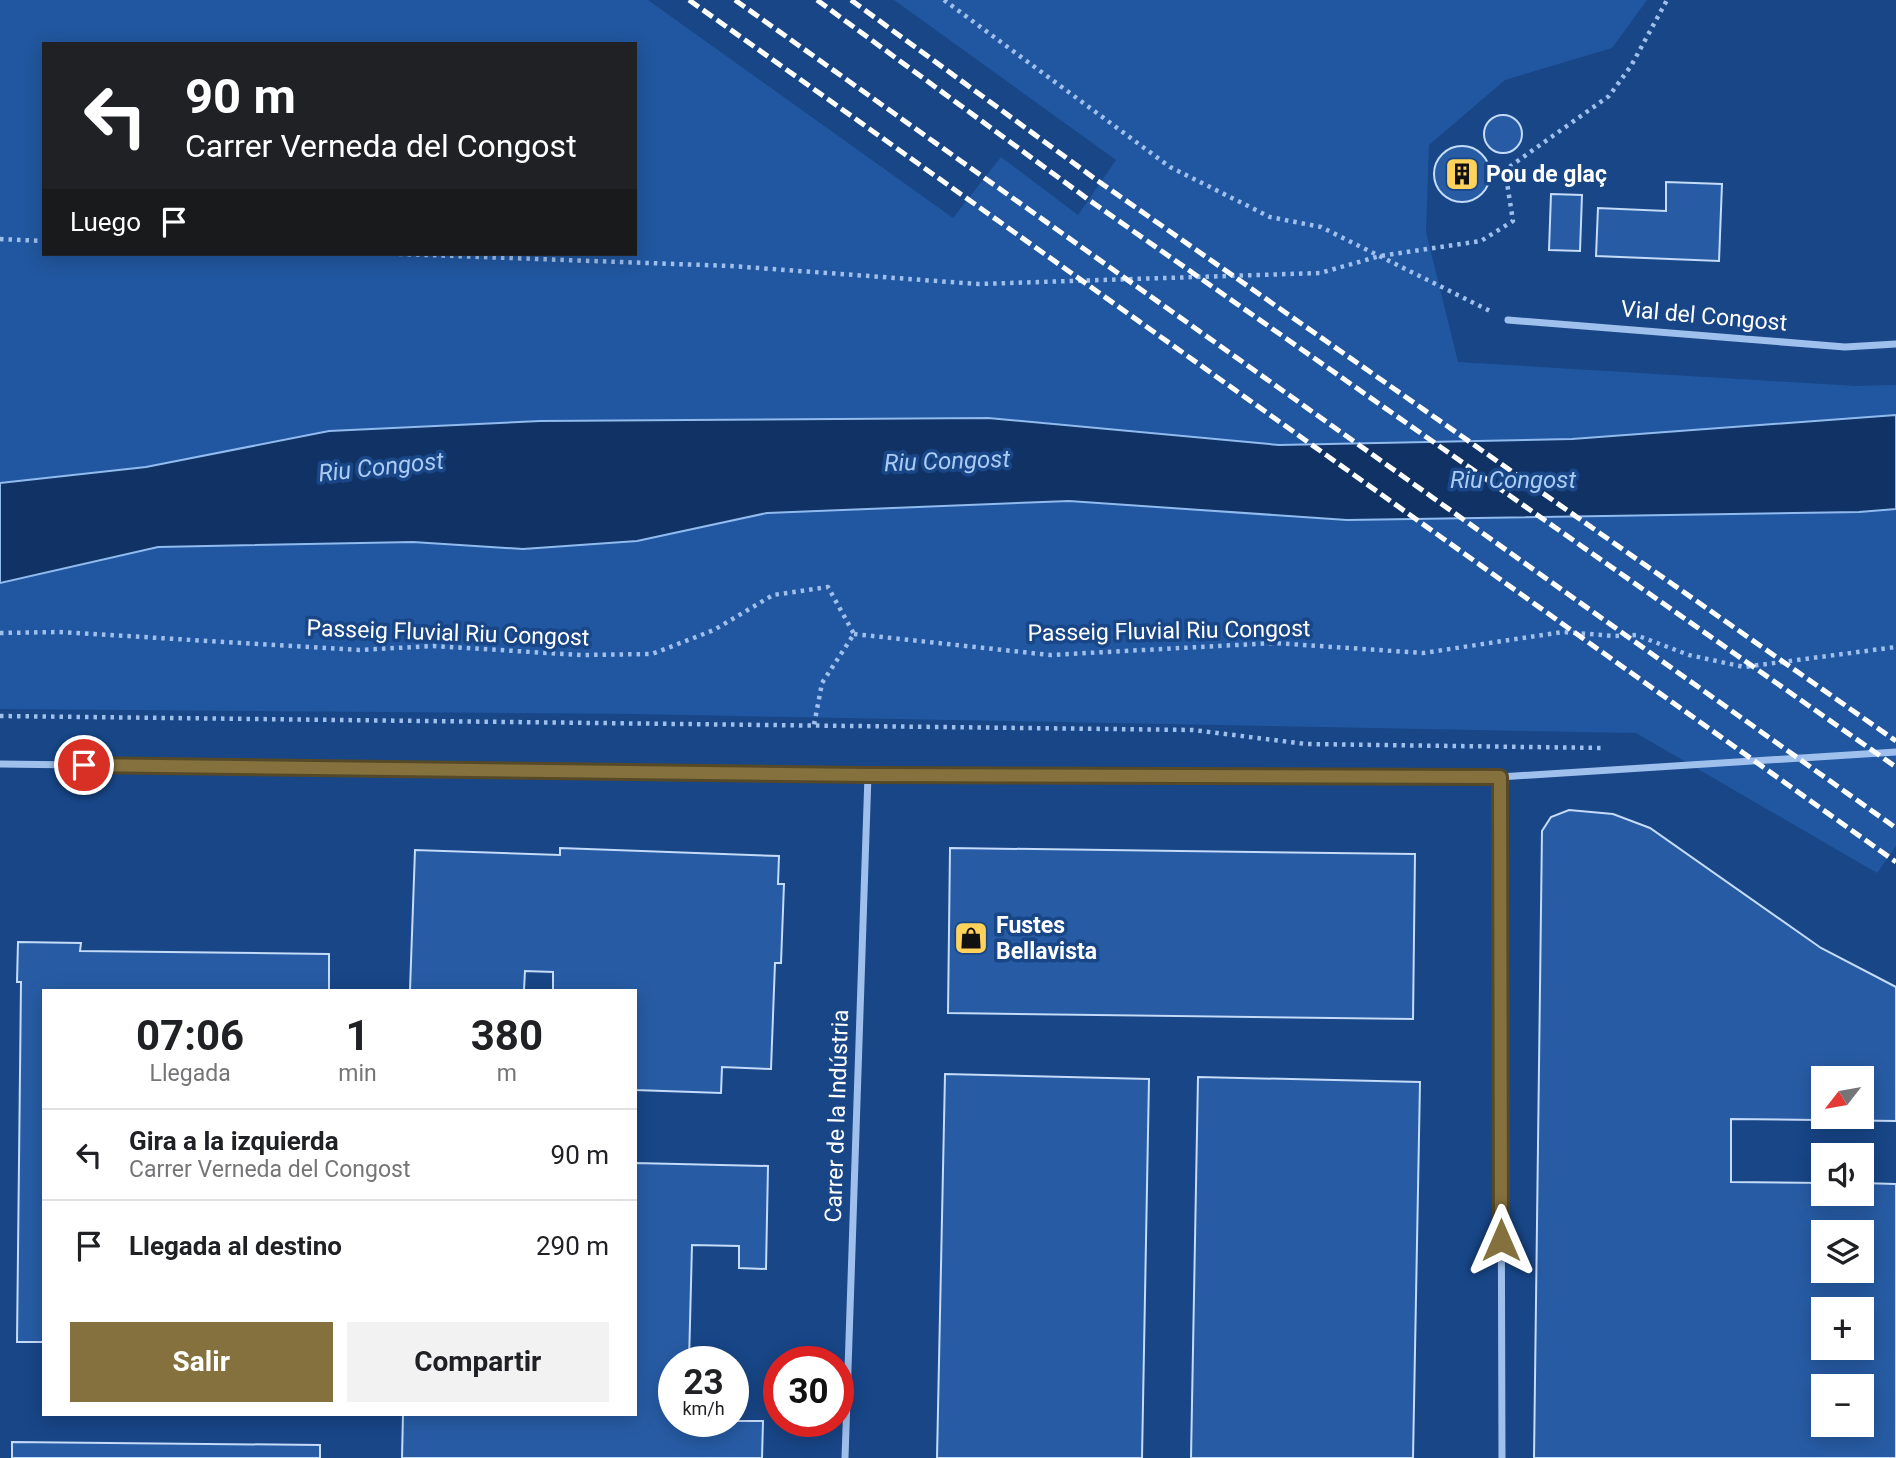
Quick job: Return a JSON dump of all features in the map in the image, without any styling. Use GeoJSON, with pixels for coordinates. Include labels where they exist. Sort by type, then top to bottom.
{"type":"FeatureCollection","features":[{"type":"Feature","properties":{"kind":"street","name":"Vial del Congost"},"geometry":{"type":"LineString","coordinates":[[1508,320],[1845,347],[1896,344]]}},
{"type":"Feature","properties":{"kind":"street"},"geometry":{"type":"LineString","coordinates":[[0,764],[868,775],[1500,777],[1896,752]]}},
{"type":"Feature","properties":{"kind":"street","name":"Carrer de la Indústria"},"geometry":{"type":"LineString","coordinates":[[845,1458],[868,775]]}},
{"type":"Feature","properties":{"kind":"street"},"geometry":{"type":"LineString","coordinates":[[1500,777],[1502,1458]]}},
{"type":"Feature","properties":{"kind":"path"},"geometry":{"type":"LineString","coordinates":[[944,0],[1170,167],[1270,217],[1321,227],[1508,320]]}},
{"type":"Feature","properties":{"kind":"path"},"geometry":{"type":"LineString","coordinates":[[454,256],[731,266],[978,284],[1320,273],[1380,256],[1481,241],[1513,221],[1505,170],[1609,96],[1631,66],[1667,0]]}},
{"type":"Feature","properties":{"kind":"path"},"geometry":{"type":"LineString","coordinates":[[0,239],[42,241]]}},
{"type":"Feature","properties":{"kind":"path","name":"Passeig Fluvial Riu Congost"},"geometry":{"type":"LineString","coordinates":[[0,633],[59,632],[359,650],[433,646],[581,655],[652,654],[714,631],[773,595],[828,587],[854,634],[1050,655],[1273,643],[1423,653],[1563,632],[1636,635],[1689,656],[1744,667],[1896,647]]}},
{"type":"Feature","properties":{"kind":"path"},"geometry":{"type":"LineString","coordinates":[[814,725],[821,682],[854,634]]}},
{"type":"Feature","properties":{"kind":"path"},"geometry":{"type":"LineString","coordinates":[[0,716],[1193,730],[1306,744],[1615,748]]}},
{"type":"Feature","properties":{"kind":"shaded area"},"geometry":{"type":"Polygon","coordinates":[[[0,0],[648,0],[953,218],[1001,157],[1078,215],[1116,160],[894,0],[1647,0],[1612,48],[1505,80],[1429,145],[1426,232],[1458,362],[1856,386],[1896,385],[1896,415],[1572,439],[1279,445],[988,418],[540,421],[329,431],[146,467],[0,483],[0,0]]]}},
{"type":"Feature","properties":{"kind":"shaded area"},"geometry":{"type":"Polygon","coordinates":[[[1069,501],[1347,520],[1859,512],[1896,509],[1896,846],[1877,873],[1636,733],[633,714],[0,709],[0,583],[158,547],[413,542],[523,549],[637,541],[767,513],[1069,501]]]}},
{"type":"Feature","properties":{"kind":"water","name":"Riu Congost"},"geometry":{"type":"Polygon","coordinates":[[[1896,415],[1896,509],[1859,512],[1347,520],[1069,501],[767,513],[637,541],[523,549],[413,542],[158,547],[0,583],[0,483],[146,467],[329,431],[540,421],[988,418],[1279,445],[1572,439],[1896,415]]]}},
{"type":"Feature","properties":{"kind":"building","name":"Pou de glaç"},"geometry":{"type":"Polygon","coordinates":[[[1503,115],[1517,120],[1522,134],[1517,148],[1503,153],[1489,148],[1484,134],[1489,120],[1503,115]]]}},
{"type":"Feature","properties":{"kind":"building","name":"Pou de glaç"},"geometry":{"type":"Polygon","coordinates":[[[1462,146],[1473,148],[1482,154],[1488,163],[1488,185],[1482,194],[1473,200],[1462,202],[1451,200],[1442,194],[1436,185],[1434,174],[1436,163],[1442,154],[1451,148],[1462,146]]]}},
{"type":"Feature","properties":{"kind":"building"},"geometry":{"type":"Polygon","coordinates":[[[1666,182],[1722,184],[1719,261],[1596,256],[1598,208],[1666,211],[1666,182]]]}},
{"type":"Feature","properties":{"kind":"building"},"geometry":{"type":"Polygon","coordinates":[[[1551,194],[1582,195],[1580,251],[1549,250],[1551,194]]]}},
{"type":"Feature","properties":{"kind":"building"},"geometry":{"type":"Polygon","coordinates":[[[1569,810],[1613,814],[1650,828],[1821,948],[1896,987],[1896,1121],[1874,1121],[1874,1066],[1811,1066],[1811,1120],[1731,1119],[1731,1182],[1811,1183],[1811,1206],[1874,1206],[1874,1183],[1896,1184],[1896,1458],[1534,1458],[1542,831],[1551,817],[1569,810]]]}},
{"type":"Feature","properties":{"kind":"building"},"geometry":{"type":"Polygon","coordinates":[[[560,848],[779,856],[778,884],[784,884],[781,963],[775,963],[771,1069],[722,1067],[721,1093],[637,1090],[637,989],[553,989],[553,972],[525,971],[524,989],[410,989],[415,850],[560,855],[560,848]]]}},
{"type":"Feature","properties":{"kind":"building"},"geometry":{"type":"Polygon","coordinates":[[[950,848],[1415,854],[1413,1019],[948,1013],[950,848]]]}},
{"type":"Feature","properties":{"kind":"building"},"geometry":{"type":"Polygon","coordinates":[[[18,942],[81,943],[80,951],[329,954],[329,989],[42,989],[42,1342],[17,1342],[21,982],[17,982],[18,942]]]}},
{"type":"Feature","properties":{"kind":"building"},"geometry":{"type":"Polygon","coordinates":[[[945,1074],[1149,1079],[1142,1458],[937,1458],[945,1074]]]}},
{"type":"Feature","properties":{"kind":"building"},"geometry":{"type":"Polygon","coordinates":[[[1198,1077],[1420,1082],[1413,1458],[1191,1458],[1198,1077]]]}},
{"type":"Feature","properties":{"kind":"building"},"geometry":{"type":"Polygon","coordinates":[[[637,1163],[768,1166],[766,1269],[739,1268],[739,1246],[692,1245],[689,1346],[658,1346],[658,1437],[749,1437],[749,1421],[763,1421],[762,1458],[402,1458],[403,1416],[637,1416],[637,1163]]]}},
{"type":"Feature","properties":{"kind":"building"},"geometry":{"type":"Polygon","coordinates":[[[12,1442],[320,1445],[320,1458],[12,1458],[12,1442]]]}},
{"type":"Feature","properties":{"kind":"railway"},"geometry":{"type":"LineString","coordinates":[[689,0],[1896,862]]}},
{"type":"Feature","properties":{"kind":"railway"},"geometry":{"type":"LineString","coordinates":[[735,0],[1896,828]]}},
{"type":"Feature","properties":{"kind":"railway"},"geometry":{"type":"LineString","coordinates":[[817,0],[1089,200],[1896,767]]}},
{"type":"Feature","properties":{"kind":"railway"},"geometry":{"type":"LineString","coordinates":[[851,0],[1098,181],[1896,741]]}},
{"type":"Feature","properties":{"kind":"place","name":"Pou de glaç"},"geometry":{"type":"Point","coordinates":[1462,174]}},
{"type":"Feature","properties":{"kind":"place","name":"Fustes Bellavista"},"geometry":{"type":"Point","coordinates":[971,938]}},
{"type":"Feature","properties":{"kind":"route"},"geometry":{"type":"LineString","coordinates":[[84,765],[868,775],[1500,777],[1501,1240]]}}]}
